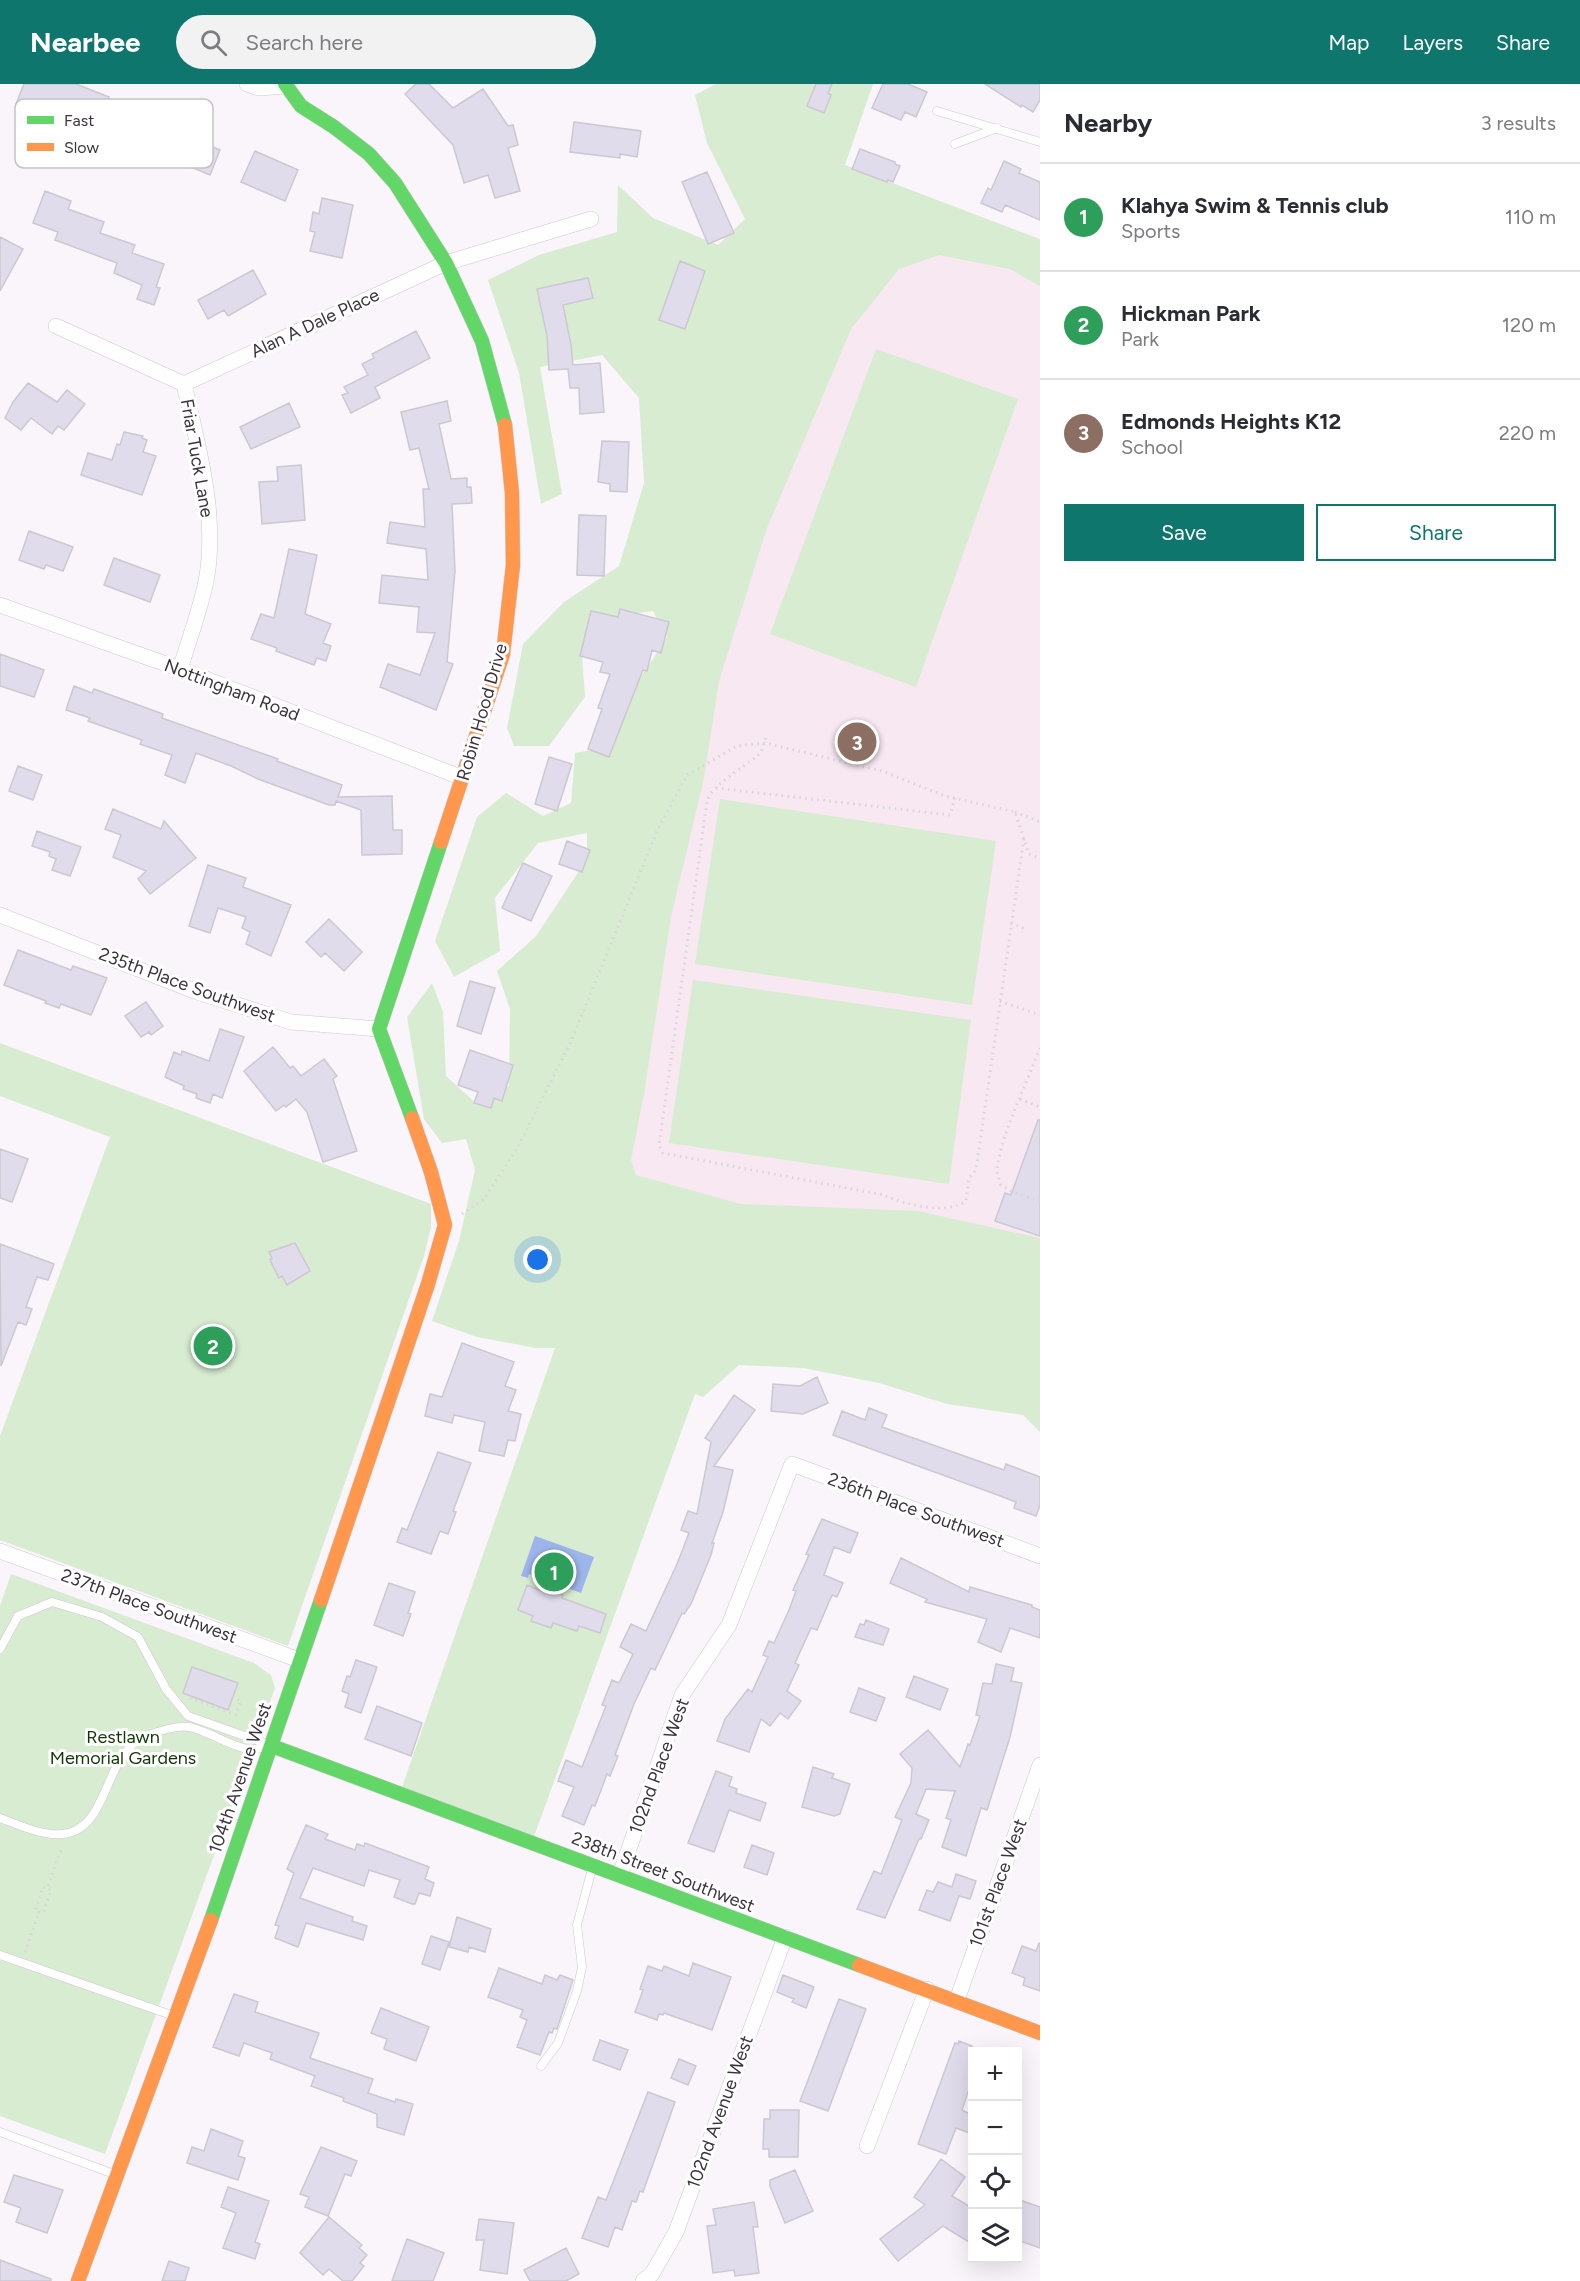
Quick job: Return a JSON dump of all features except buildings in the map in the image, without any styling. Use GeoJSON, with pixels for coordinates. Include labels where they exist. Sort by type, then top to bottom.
{"type":"FeatureCollection","features":[{"type":"Feature","properties":{"kind":"street","name":"Robin Hood Drive"},"geometry":{"type":"LineString","coordinates":[[247,84],[259,88],[285,85],[301,106],[334,127],[369,154],[395,183],[446,262],[482,341],[504,419],[512,493],[513,565],[503,654],[379,1029]]}},
{"type":"Feature","properties":{"kind":"street","name":"Alan A Dale Place"},"geometry":{"type":"LineString","coordinates":[[183,384],[446,262],[591,219]]}},
{"type":"Feature","properties":{"kind":"street","name":"Friar Tuck Lane"},"geometry":{"type":"LineString","coordinates":[[56,326],[183,384],[202,464],[209,524],[207,576],[180,669]]}},
{"type":"Feature","properties":{"kind":"street","name":"Nottingham Road"},"geometry":{"type":"LineString","coordinates":[[0,605],[180,669],[463,778]]}},
{"type":"Feature","properties":{"kind":"street","name":"235th Place Southwest"},"geometry":{"type":"LineString","coordinates":[[0,915],[197,992],[291,1022],[379,1029]]}},
{"type":"Feature","properties":{"kind":"street"},"geometry":{"type":"LineString","coordinates":[[379,1029],[431,1172],[445,1225]]}},
{"type":"Feature","properties":{"kind":"street","name":"104th Avenue West"},"geometry":{"type":"LineString","coordinates":[[78,2281],[272,1746],[299,1660],[428,1284],[445,1225]]}},
{"type":"Feature","properties":{"kind":"street","name":"236th Place Southwest"},"geometry":{"type":"LineString","coordinates":[[792,1464],[1040,1556]]}},
{"type":"Feature","properties":{"kind":"street","name":"102nd Place West"},"geometry":{"type":"LineString","coordinates":[[620,1875],[682,1695],[729,1625],[792,1464]]}},
{"type":"Feature","properties":{"kind":"street","name":"237th Place Southwest"},"geometry":{"type":"LineString","coordinates":[[0,1551],[299,1660]]}},
{"type":"Feature","properties":{"kind":"street","name":"238th Street Southwest"},"geometry":{"type":"LineString","coordinates":[[272,1746],[957,2000],[1040,2033]]}},
{"type":"Feature","properties":{"kind":"street","name":"101st Place West"},"geometry":{"type":"LineString","coordinates":[[957,2000],[1040,1765]]}},
{"type":"Feature","properties":{"kind":"street","name":"102nd Avenue West"},"geometry":{"type":"LineString","coordinates":[[644,2281],[652,2274],[676,2232],[785,1937]]}},
{"type":"Feature","properties":{"kind":"street"},"geometry":{"type":"LineString","coordinates":[[867,2146],[927,1989]]}},
{"type":"Feature","properties":{"kind":"lane"},"geometry":{"type":"LineString","coordinates":[[937,111],[1040,142]]}},
{"type":"Feature","properties":{"kind":"lane"},"geometry":{"type":"LineString","coordinates":[[955,144],[997,128]]}},
{"type":"Feature","properties":{"kind":"lane"},"geometry":{"type":"LineString","coordinates":[[0,1649],[18,1616],[52,1602],[102,1617],[138,1637],[166,1689],[188,1716],[272,1746]]}},
{"type":"Feature","properties":{"kind":"lane"},"geometry":{"type":"LineString","coordinates":[[0,1818],[34,1831],[61,1835],[85,1827],[97,1809],[115,1766],[130,1744],[162,1731],[188,1727],[252,1750],[272,1746]]}},
{"type":"Feature","properties":{"kind":"lane"},"geometry":{"type":"LineString","coordinates":[[540,2066],[558,2043],[577,1991],[582,1967],[577,1925],[593,1864]]}},
{"type":"Feature","properties":{"kind":"lane"},"geometry":{"type":"LineString","coordinates":[[0,1955],[176,2016]]}},
{"type":"Feature","properties":{"kind":"lane"},"geometry":{"type":"LineString","coordinates":[[0,2132],[118,2175]]}},
{"type":"Feature","properties":{"kind":"path"},"geometry":{"type":"LineString","coordinates":[[766,738],[757,756],[716,788],[710,794],[708,801],[659,1146],[663,1154],[884,1195],[899,1202],[921,1207],[959,1206],[966,1201],[969,1178],[975,1170],[1024,838]]}},
{"type":"Feature","properties":{"kind":"path"},"geometry":{"type":"LineString","coordinates":[[445,1225],[484,1199],[518,1147],[572,1039],[657,831],[687,775],[737,746],[765,743],[882,771],[955,798],[1015,812],[1040,822]]}},
{"type":"Feature","properties":{"kind":"path"},"geometry":{"type":"LineString","coordinates":[[716,788],[950,815],[955,798]]}},
{"type":"Feature","properties":{"kind":"path"},"geometry":{"type":"LineString","coordinates":[[1015,812],[1029,854],[1040,858]]}},
{"type":"Feature","properties":{"kind":"path"},"geometry":{"type":"LineString","coordinates":[[1011,923],[1025,928]]}},
{"type":"Feature","properties":{"kind":"path"},"geometry":{"type":"LineString","coordinates":[[1000,1001],[1040,1015]]}},
{"type":"Feature","properties":{"kind":"path"},"geometry":{"type":"LineString","coordinates":[[1040,1048],[1005,1138],[997,1174],[1001,1185],[1013,1192],[1040,1201]]}},
{"type":"Feature","properties":{"kind":"path"},"geometry":{"type":"LineString","coordinates":[[1020,1099],[1040,1107]]}},
{"type":"Feature","properties":{"kind":"path"},"geometry":{"type":"LineString","coordinates":[[166,1689],[236,1715],[241,1701],[233,1698]]}},
{"type":"Feature","properties":{"kind":"path"},"geometry":{"type":"LineString","coordinates":[[47,1888],[66,1834]]}},
{"type":"Feature","properties":{"kind":"path"},"geometry":{"type":"LineString","coordinates":[[43,1887],[47,1888],[51,1890],[43,1913],[35,1911],[43,1887]]}},
{"type":"Feature","properties":{"kind":"path"},"geometry":{"type":"LineString","coordinates":[[21,1963],[39,1912]]}},
{"type":"Feature","properties":{"kind":"shaded area"},"geometry":{"type":"Polygon","coordinates":[[[878,213],[1040,273],[1040,1418],[494,1210],[878,213]]]}},
{"type":"Feature","properties":{"kind":"green space"},"geometry":{"type":"Polygon","coordinates":[[[716,84],[873,84],[845,165],[1040,239],[1040,286],[1010,269],[939,255],[899,269],[851,329],[767,528],[719,681],[704,778],[671,917],[644,1094],[631,1160],[636,1175],[741,1204],[918,1211],[1040,1238],[1040,1432],[1023,1415],[947,1404],[879,1383],[803,1368],[739,1365],[703,1397],[695,1394],[532,1842],[400,1793],[555,1348],[536,1348],[477,1337],[432,1321],[459,1241],[475,1170],[466,1139],[442,1143],[424,1119],[407,1017],[432,983],[443,1012],[446,1076],[478,1105],[509,1086],[510,1009],[497,971],[536,936],[587,859],[587,833],[538,843],[495,898],[500,951],[454,977],[435,941],[477,817],[506,793],[543,816],[571,803],[575,753],[610,747],[630,694],[667,637],[653,611],[608,617],[582,656],[585,697],[549,746],[514,746],[507,728],[523,644],[564,602],[619,566],[644,483],[639,398],[602,355],[540,367],[562,494],[541,504],[519,373],[488,280],[539,255],[617,232],[618,185],[653,218],[718,245],[745,219],[707,143],[695,95],[716,84]]]}},
{"type":"Feature","properties":{"kind":"green space"},"geometry":{"type":"Polygon","coordinates":[[[876,349],[1018,399],[916,687],[770,634],[876,349]]]}},
{"type":"Feature","properties":{"kind":"green space"},"geometry":{"type":"Polygon","coordinates":[[[720,799],[996,841],[972,1005],[695,964],[720,799]]]}},
{"type":"Feature","properties":{"kind":"green space"},"geometry":{"type":"Polygon","coordinates":[[[693,980],[971,1020],[949,1184],[669,1143],[693,980]]]}},
{"type":"Feature","properties":{"kind":"green space"},"geometry":{"type":"Polygon","coordinates":[[[0,1043],[431,1204],[431,1227],[425,1253],[288,1646],[0,1540],[0,1436],[110,1137],[0,1096],[0,1043]]]}},
{"type":"Feature","properties":{"kind":"green space","name":"Restlawn Memorial Gardens"},"geometry":{"type":"Polygon","coordinates":[[[11,1574],[254,1663],[271,1675],[275,1688],[105,2154],[0,2116],[0,1606],[11,1574]]]}},
{"type":"Feature","properties":{"kind":"water"},"geometry":{"type":"Polygon","coordinates":[[[535,1536],[594,1557],[581,1593],[529,1574],[528,1578],[521,1576],[535,1536]]]}},
{"type":"Feature","properties":{"kind":"traffic: fast"},"geometry":{"type":"LineString","coordinates":[[285,84],[301,106],[334,127],[369,154],[395,183],[446,263],[482,341],[505,425]]}},
{"type":"Feature","properties":{"kind":"traffic: fast"},"geometry":{"type":"LineString","coordinates":[[412,1118],[379,1029],[441,842]]}},
{"type":"Feature","properties":{"kind":"traffic: fast"},"geometry":{"type":"LineString","coordinates":[[211,1920],[321,1600]]}},
{"type":"Feature","properties":{"kind":"traffic: fast"},"geometry":{"type":"LineString","coordinates":[[272,1746],[859,1965]]}},
{"type":"Feature","properties":{"kind":"traffic: slow"},"geometry":{"type":"LineString","coordinates":[[441,842],[503,654],[513,565],[512,493],[505,425]]}},
{"type":"Feature","properties":{"kind":"traffic: slow"},"geometry":{"type":"LineString","coordinates":[[321,1600],[428,1284],[445,1225],[431,1172],[412,1118]]}},
{"type":"Feature","properties":{"kind":"traffic: slow"},"geometry":{"type":"LineString","coordinates":[[78,2281],[211,1920]]}},
{"type":"Feature","properties":{"kind":"traffic: slow"},"geometry":{"type":"LineString","coordinates":[[859,1965],[1040,2033]]}},
{"type":"Feature","properties":{"kind":"place","name":"Edmonds Heights K12"},"geometry":{"type":"Point","coordinates":[857,742]}},
{"type":"Feature","properties":{"kind":"place","name":"Hickman Park"},"geometry":{"type":"Point","coordinates":[213,1346]}},
{"type":"Feature","properties":{"kind":"place","name":"Klahya Swim & Tennis club"},"geometry":{"type":"Point","coordinates":[554,1572]}}]}
